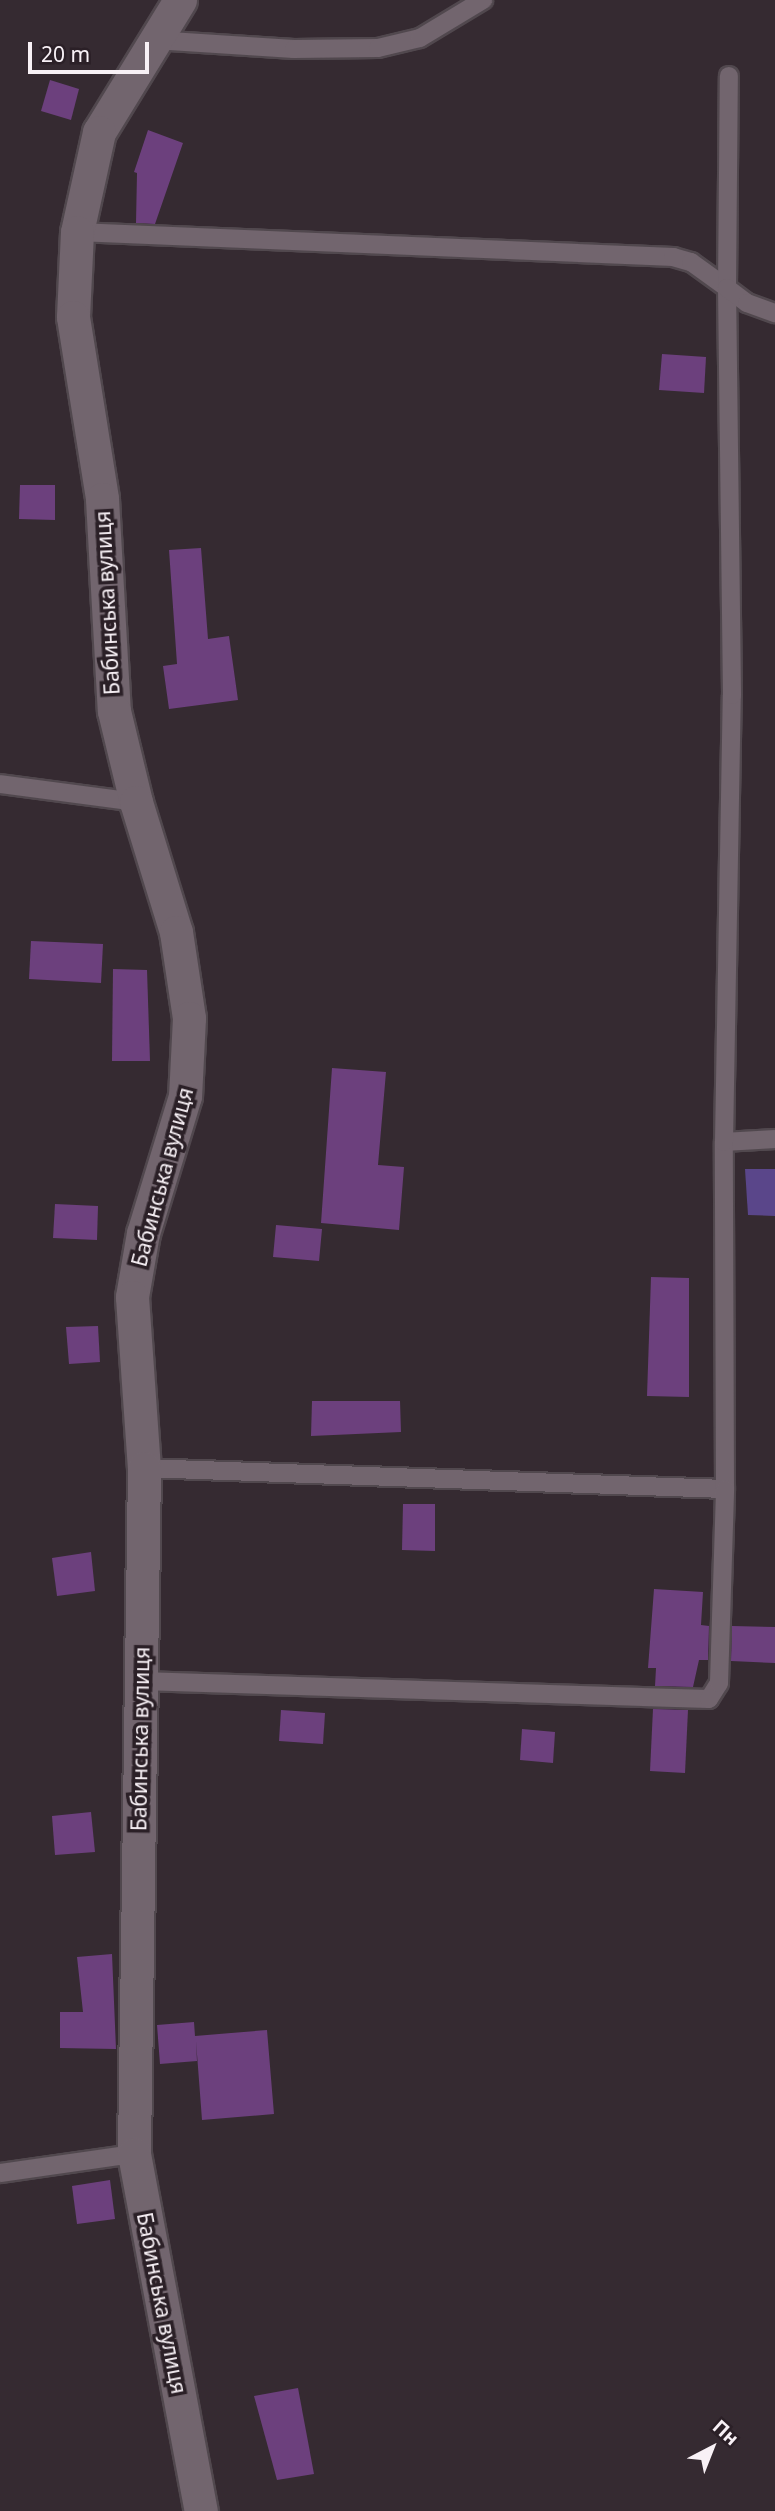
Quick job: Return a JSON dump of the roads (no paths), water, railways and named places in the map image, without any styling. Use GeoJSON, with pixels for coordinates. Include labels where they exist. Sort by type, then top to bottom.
{"type":"FeatureCollection","features":[{"type":"Feature","properties":{"kind":"street","name":"Бабинська вулиця"},"geometry":{"type":"LineString","coordinates":[[173,3],[99,132],[77,232],[73,317],[102,499],[110,684],[136,802],[176,932],[190,1041],[180,1118],[143,1233],[132,1297],[144,1468],[134,2154],[201,2511]]}},
{"type":"Feature","properties":{"kind":"lane"},"geometry":{"type":"LineString","coordinates":[[154,40],[294,49],[378,48],[420,38],[484,0]]}},
{"type":"Feature","properties":{"kind":"lane"},"geometry":{"type":"LineString","coordinates":[[141,1681],[709,1699],[719,1683],[725,1489],[724,1142],[732,709],[727,288],[729,76]]}},
{"type":"Feature","properties":{"kind":"lane"},"geometry":{"type":"LineString","coordinates":[[77,232],[673,257],[691,262],[747,303],[775,313]]}},
{"type":"Feature","properties":{"kind":"lane"},"geometry":{"type":"LineString","coordinates":[[0,784],[136,802]]}},
{"type":"Feature","properties":{"kind":"lane"},"geometry":{"type":"LineString","coordinates":[[724,1142],[775,1139]]}},
{"type":"Feature","properties":{"kind":"lane"},"geometry":{"type":"LineString","coordinates":[[144,1468],[725,1489]]}},
{"type":"Feature","properties":{"kind":"lane"},"geometry":{"type":"LineString","coordinates":[[0,2173],[134,2154]]}}]}
